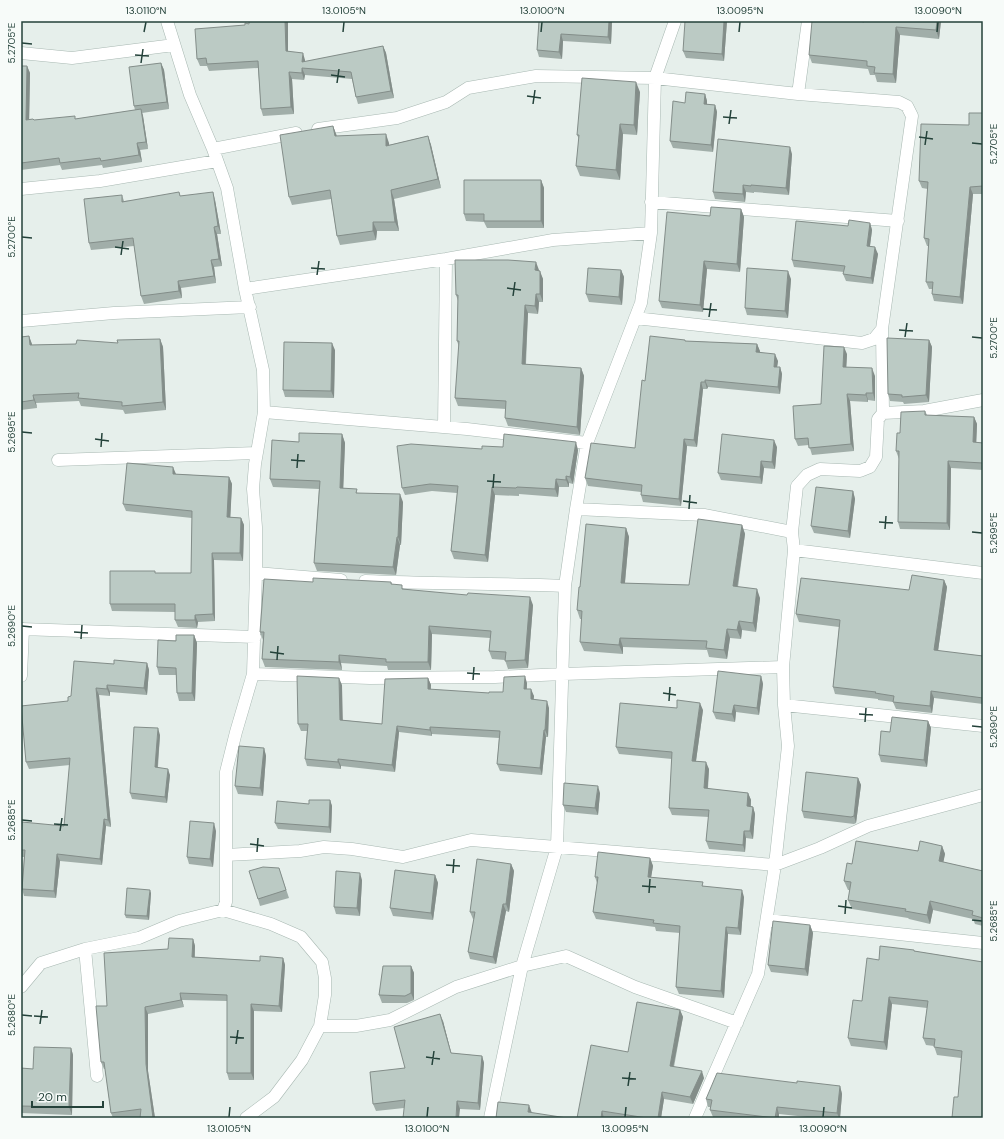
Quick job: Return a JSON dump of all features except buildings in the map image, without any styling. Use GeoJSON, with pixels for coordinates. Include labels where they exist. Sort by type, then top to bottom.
{"type":"FeatureCollection","features":[{"type":"Feature","properties":{"kind":"street"},"geometry":{"type":"LineString","coordinates":[[167,21],[190,95],[213,149],[227,188],[263,370],[264,412],[253,489],[256,527],[253,674],[226,772],[226,902],[223,910]]}},
{"type":"Feature","properties":{"kind":"street"},"geometry":{"type":"LineString","coordinates":[[490,1118],[522,966],[557,847],[566,586],[576,509],[587,443],[641,303],[651,234],[655,78],[675,21]]}},
{"type":"Feature","properties":{"kind":"street"},"geometry":{"type":"LineString","coordinates":[[798,94],[808,21]]}},
{"type":"Feature","properties":{"kind":"street"},"geometry":{"type":"LineString","coordinates":[[21,53],[72,58],[174,45]]}},
{"type":"Feature","properties":{"kind":"street"},"geometry":{"type":"LineString","coordinates":[[213,149],[328,128],[398,118],[446,102],[468,88],[536,76],[655,78],[798,94],[899,102],[907,106],[912,116],[882,329],[883,413],[878,419],[876,457],[870,467],[860,471],[820,469],[807,475],[797,486],[792,532],[794,550],[782,667],[788,746],[775,865],[767,920],[758,974],[695,1118]]}},
{"type":"Feature","properties":{"kind":"street"},"geometry":{"type":"LineString","coordinates":[[21,189],[100,181],[217,161]]}},
{"type":"Feature","properties":{"kind":"street"},"geometry":{"type":"LineString","coordinates":[[651,202],[898,220]]}},
{"type":"Feature","properties":{"kind":"street"},"geometry":{"type":"LineString","coordinates":[[246,289],[446,259],[553,240],[651,234]]}},
{"type":"Feature","properties":{"kind":"street"},"geometry":{"type":"LineString","coordinates":[[444,427],[446,259]]}},
{"type":"Feature","properties":{"kind":"street"},"geometry":{"type":"LineString","coordinates":[[21,321],[114,314],[250,307]]}},
{"type":"Feature","properties":{"kind":"street"},"geometry":{"type":"LineString","coordinates":[[635,318],[862,343],[874,339],[882,329]]}},
{"type":"Feature","properties":{"kind":"street"},"geometry":{"type":"LineString","coordinates":[[883,413],[924,411],[983,400]]}},
{"type":"Feature","properties":{"kind":"street"},"geometry":{"type":"LineString","coordinates":[[264,412],[444,427],[587,443]]}},
{"type":"Feature","properties":{"kind":"street"},"geometry":{"type":"LineString","coordinates":[[58,460],[257,453]]}},
{"type":"Feature","properties":{"kind":"street"},"geometry":{"type":"LineString","coordinates":[[576,509],[704,515],[792,532]]}},
{"type":"Feature","properties":{"kind":"street"},"geometry":{"type":"LineString","coordinates":[[794,550],[983,573]]}},
{"type":"Feature","properties":{"kind":"street"},"geometry":{"type":"LineString","coordinates":[[256,573],[353,581],[566,586]]}},
{"type":"Feature","properties":{"kind":"street"},"geometry":{"type":"LineString","coordinates":[[21,676],[22,629],[254,637]]}},
{"type":"Feature","properties":{"kind":"street"},"geometry":{"type":"LineString","coordinates":[[253,674],[386,678],[495,677],[782,667]]}},
{"type":"Feature","properties":{"kind":"street"},"geometry":{"type":"LineString","coordinates":[[784,705],[983,726]]}},
{"type":"Feature","properties":{"kind":"street"},"geometry":{"type":"LineString","coordinates":[[226,855],[300,851],[324,847],[352,849],[404,857],[471,840],[775,865],[820,848],[868,826],[983,795]]}},
{"type":"Feature","properties":{"kind":"street"},"geometry":{"type":"LineString","coordinates":[[21,984],[42,963],[85,950],[138,938],[180,921],[223,910],[271,924],[301,937],[312,948],[322,962],[325,978],[325,995],[320,1026],[302,1060],[274,1097],[246,1118]]}},
{"type":"Feature","properties":{"kind":"street"},"geometry":{"type":"LineString","coordinates":[[767,920],[983,943]]}},
{"type":"Feature","properties":{"kind":"street"},"geometry":{"type":"LineString","coordinates":[[85,950],[97,1076]]}},
{"type":"Feature","properties":{"kind":"street"},"geometry":{"type":"LineString","coordinates":[[320,1026],[356,1026],[390,1020],[456,987],[522,966],[566,956],[635,987],[737,1023]]}}]}
